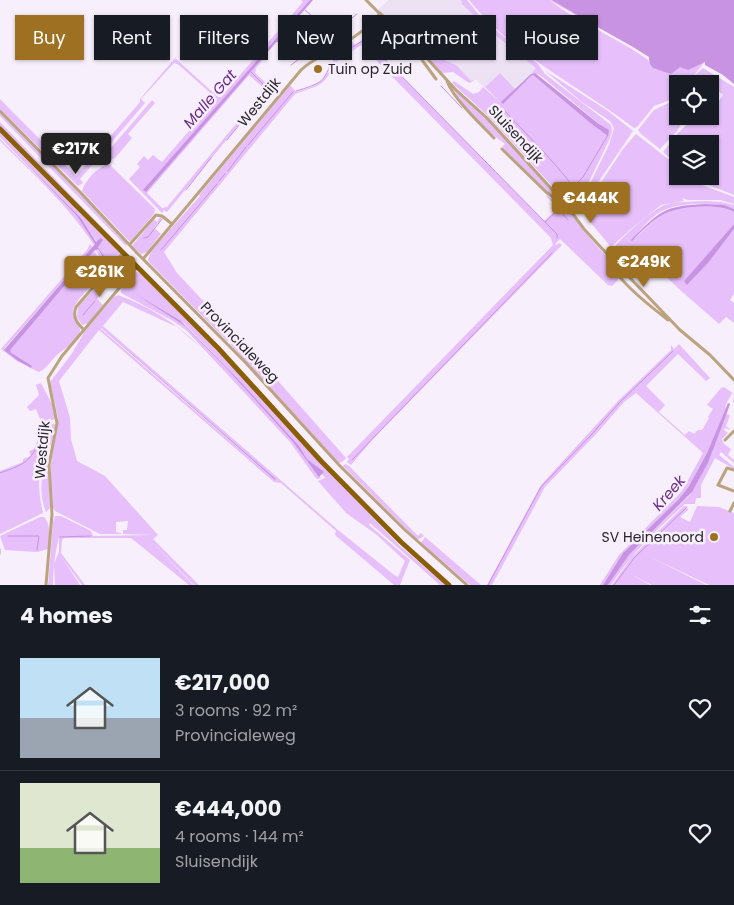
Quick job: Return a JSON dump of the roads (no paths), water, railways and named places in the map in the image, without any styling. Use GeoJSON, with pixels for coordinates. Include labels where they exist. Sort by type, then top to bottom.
{"type":"FeatureCollection","features":[{"type":"Feature","properties":{"kind":"main road","name":"Provincialeweg"},"geometry":{"type":"LineString","coordinates":[[0,129],[218,348],[311,449],[419,558],[449,585]]}},
{"type":"Feature","properties":{"kind":"street","name":"Sluisendijk"},"geometry":{"type":"LineString","coordinates":[[366,0],[383,15]]}},
{"type":"Feature","properties":{"kind":"street","name":"Westdijk"},"geometry":{"type":"LineString","coordinates":[[143,259],[301,70],[310,62],[349,40],[380,13]]}},
{"type":"Feature","properties":{"kind":"street","name":"Sluisendijk"},"geometry":{"type":"LineString","coordinates":[[422,60],[436,79]]}},
{"type":"Feature","properties":{"kind":"street","name":"Sluisendijk"},"geometry":{"type":"LineString","coordinates":[[428,60],[446,80],[487,118],[567,206],[584,229],[675,325]]}},
{"type":"Feature","properties":{"kind":"street","name":"Sluisendijk"},"geometry":{"type":"LineString","coordinates":[[446,80],[449,87],[468,111],[494,138]]}},
{"type":"Feature","properties":{"kind":"street","name":"Provincialeweg"},"geometry":{"type":"LineString","coordinates":[[0,111],[246,363],[312,437],[375,501],[418,543],[467,585]]}},
{"type":"Feature","properties":{"kind":"street","name":"Sluisendijk"},"geometry":{"type":"LineString","coordinates":[[502,149],[548,194],[567,206]]}},
{"type":"Feature","properties":{"kind":"street"},"geometry":{"type":"LineString","coordinates":[[131,243],[156,215],[162,216],[172,224]]}},
{"type":"Feature","properties":{"kind":"street"},"geometry":{"type":"LineString","coordinates":[[607,254],[609,261],[621,278],[645,302],[707,352],[734,380]]}},
{"type":"Feature","properties":{"kind":"street"},"geometry":{"type":"LineString","coordinates":[[84,330],[75,319],[75,309],[121,255]]}},
{"type":"Feature","properties":{"kind":"street","name":"Westdijk"},"geometry":{"type":"LineString","coordinates":[[46,585],[52,514],[49,465],[57,423],[48,378],[56,364],[137,267]]}},
{"type":"Feature","properties":{"kind":"street"},"geometry":{"type":"LineString","coordinates":[[725,440],[734,431]]}},
{"type":"Feature","properties":{"kind":"street"},"geometry":{"type":"LineString","coordinates":[[734,470],[726,468],[718,485],[734,490]]}},
{"type":"Feature","properties":{"kind":"street"},"geometry":{"type":"LineString","coordinates":[[730,511],[734,502]]}},
{"type":"Feature","properties":{"kind":"waterway"},"geometry":{"type":"LineString","coordinates":[[305,10],[332,33],[357,14]]}},
{"type":"Feature","properties":{"kind":"waterway"},"geometry":{"type":"LineString","coordinates":[[352,47],[365,39],[545,222]]}},
{"type":"Feature","properties":{"kind":"waterway"},"geometry":{"type":"LineString","coordinates":[[291,65],[298,60]]}},
{"type":"Feature","properties":{"kind":"waterway"},"geometry":{"type":"LineString","coordinates":[[296,91],[320,82],[335,60]]}},
{"type":"Feature","properties":{"kind":"waterway"},"geometry":{"type":"LineString","coordinates":[[227,140],[268,89],[250,71]]}},
{"type":"Feature","properties":{"kind":"waterway"},"geometry":{"type":"LineString","coordinates":[[441,86],[462,108]]}},
{"type":"Feature","properties":{"kind":"waterway"},"geometry":{"type":"LineString","coordinates":[[248,145],[293,92]]}},
{"type":"Feature","properties":{"kind":"waterway"},"geometry":{"type":"LineString","coordinates":[[503,109],[572,185],[572,198]]}},
{"type":"Feature","properties":{"kind":"waterway"},"geometry":{"type":"LineString","coordinates":[[575,185],[583,177],[608,135]]}},
{"type":"Feature","properties":{"kind":"waterway"},"geometry":{"type":"LineString","coordinates":[[228,171],[246,147]]}},
{"type":"Feature","properties":{"kind":"waterway"},"geometry":{"type":"LineString","coordinates":[[186,190],[211,158]]}},
{"type":"Feature","properties":{"kind":"waterway"},"geometry":{"type":"LineString","coordinates":[[219,181],[225,174]]}},
{"type":"Feature","properties":{"kind":"waterway"},"geometry":{"type":"LineString","coordinates":[[161,250],[217,184]]}},
{"type":"Feature","properties":{"kind":"waterway"},"geometry":{"type":"LineString","coordinates":[[557,238],[557,234],[545,222],[559,209]]}},
{"type":"Feature","properties":{"kind":"waterway"},"geometry":{"type":"LineString","coordinates":[[559,210],[568,220]]}},
{"type":"Feature","properties":{"kind":"waterway"},"geometry":{"type":"LineString","coordinates":[[144,238],[148,237],[162,219]]}},
{"type":"Feature","properties":{"kind":"waterway"},"geometry":{"type":"LineString","coordinates":[[352,460],[552,253]]}},
{"type":"Feature","properties":{"kind":"waterway"},"geometry":{"type":"LineString","coordinates":[[83,315],[95,301]]}},
{"type":"Feature","properties":{"kind":"waterway"},"geometry":{"type":"LineString","coordinates":[[488,585],[541,487],[619,403],[673,351]]}},
{"type":"Feature","properties":{"kind":"waterway"},"geometry":{"type":"LineString","coordinates":[[0,473],[27,461],[42,435]]}},
{"type":"Feature","properties":{"kind":"waterway"},"geometry":{"type":"LineString","coordinates":[[614,585],[635,557],[686,508]]}},
{"type":"Feature","properties":{"kind":"waterway"},"geometry":{"type":"LineString","coordinates":[[8,536],[39,536],[37,550]]}},
{"type":"Feature","properties":{"kind":"waterway"},"geometry":{"type":"LineString","coordinates":[[60,537],[91,536]]}},
{"type":"Feature","properties":{"kind":"waterway"},"geometry":{"type":"LineString","coordinates":[[0,549],[0,554]]}},
{"type":"Feature","properties":{"kind":"place","name":"Tuin op Zuid"},"geometry":{"type":"Point","coordinates":[318,69]}},
{"type":"Feature","properties":{"kind":"place","name":"SV Heinenoord"},"geometry":{"type":"Point","coordinates":[714,537]}},
{"type":"Feature","properties":{"kind":"water label","name":"Malle Gat"},"geometry":{"type":"Point","coordinates":[210,99]}},
{"type":"Feature","properties":{"kind":"water label","name":"Kreek"},"geometry":{"type":"Point","coordinates":[669,493]}}]}
